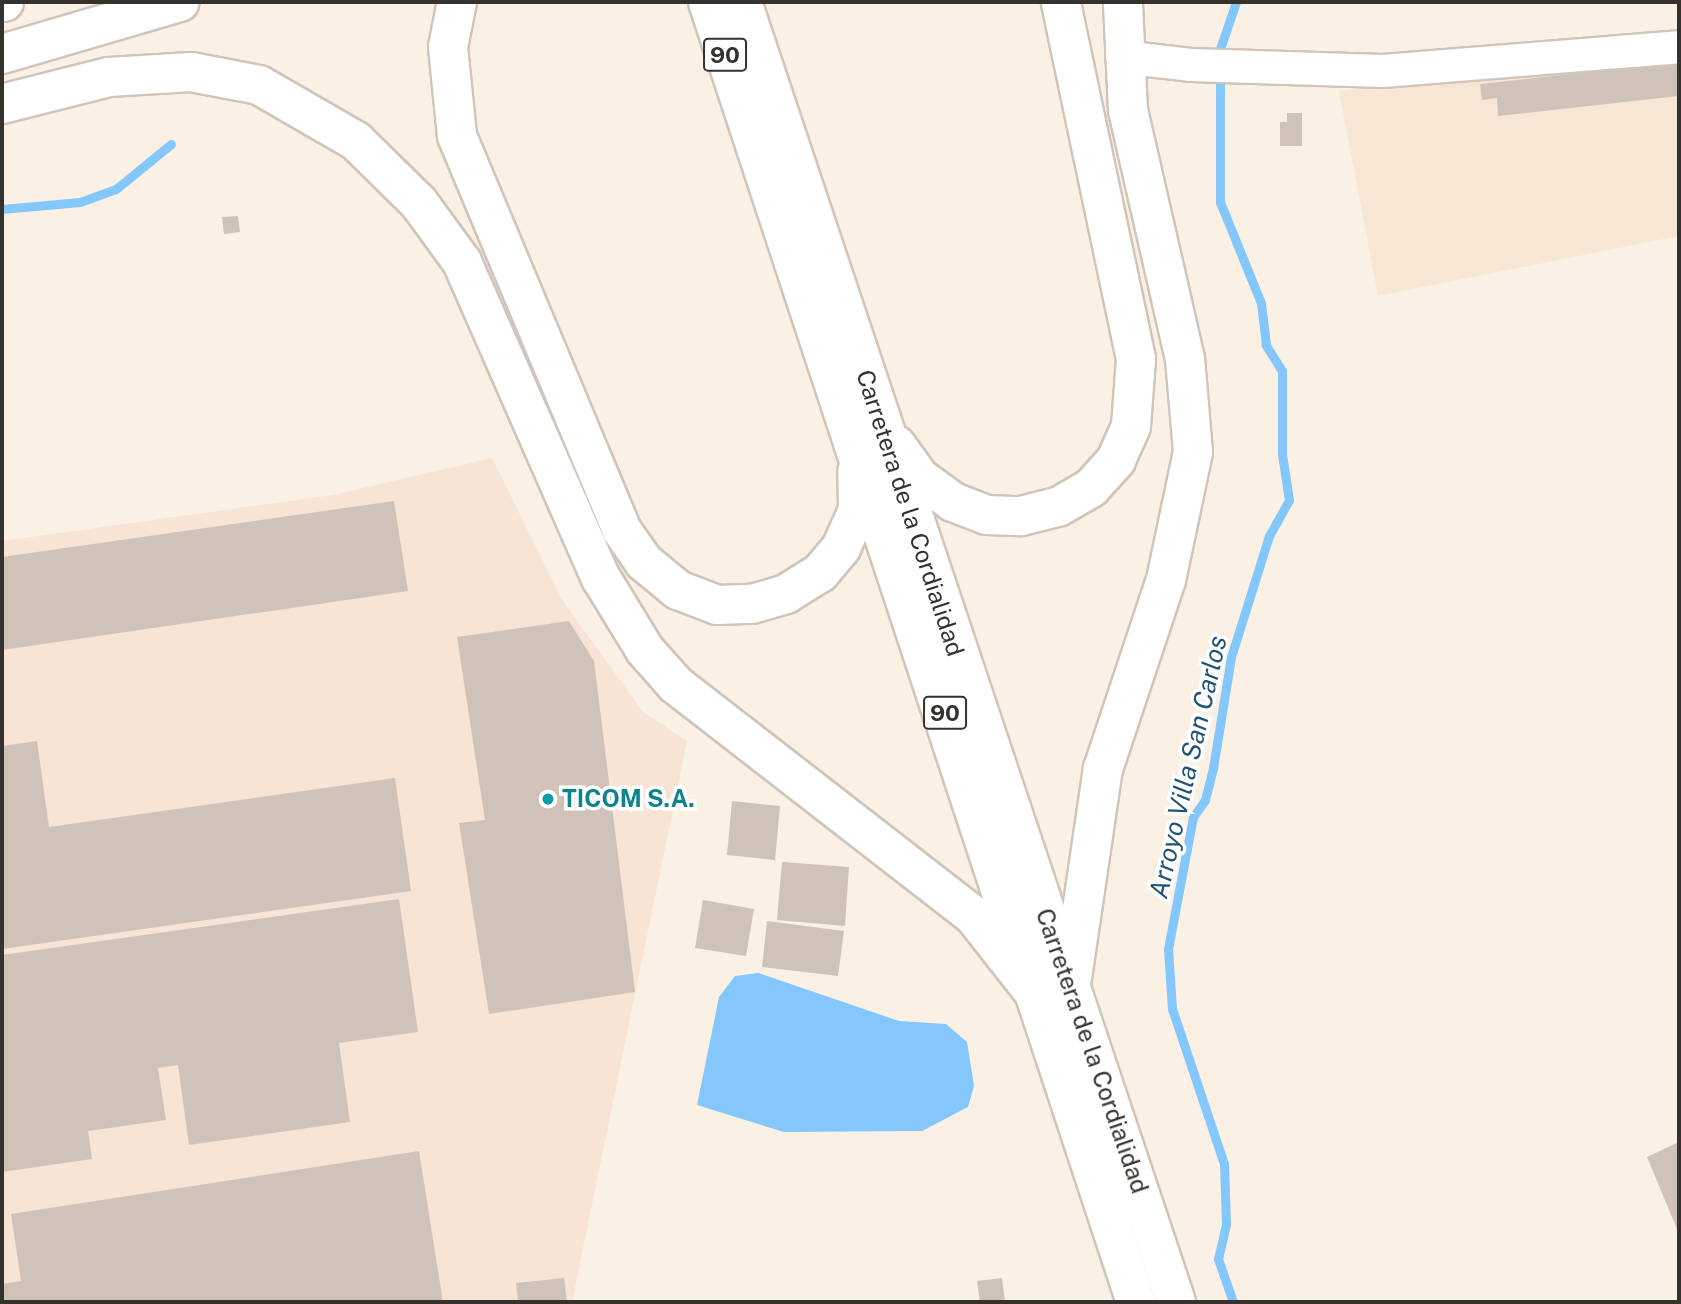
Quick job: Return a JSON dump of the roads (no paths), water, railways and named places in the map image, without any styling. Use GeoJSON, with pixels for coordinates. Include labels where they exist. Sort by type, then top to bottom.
{"type":"FeatureCollection","features":[{"type":"Feature","properties":{"kind":"highway"},"geometry":{"type":"LineString","coordinates":[[2,54],[180,2]]}},
{"type":"Feature","properties":{"kind":"highway"},"geometry":{"type":"LineString","coordinates":[[457,2],[447,47],[457,136],[621,529],[644,562],[678,590],[717,605],[769,601],[811,579],[841,548],[858,510],[861,415]]}},
{"type":"Feature","properties":{"kind":"highway","name":"Carretera de la Cordialidad"},"geometry":{"type":"LineString","coordinates":[[708,2],[758,104],[1057,996],[1176,1302]]}},
{"type":"Feature","properties":{"kind":"highway","name":"Carretera de la Cordialidad"},"geometry":{"type":"LineString","coordinates":[[742,2],[758,104]]}},
{"type":"Feature","properties":{"kind":"highway"},"geometry":{"type":"LineString","coordinates":[[861,415],[920,478],[953,502],[1003,517],[1039,514],[1077,498],[1105,473],[1125,440],[1136,403],[1136,359],[1061,2]]}},
{"type":"Feature","properties":{"kind":"highway"},"geometry":{"type":"LineString","coordinates":[[1057,996],[1101,780],[1169,566],[1193,452],[1185,359],[1133,136],[1122,57],[1123,2]]}},
{"type":"Feature","properties":{"kind":"highway"},"geometry":{"type":"LineString","coordinates":[[2,79],[58,38]]}},
{"type":"Feature","properties":{"kind":"highway"},"geometry":{"type":"LineString","coordinates":[[2,104],[109,77],[191,72],[259,85],[356,141],[419,204],[462,262],[601,578],[645,650],[676,685],[972,915],[1057,996]]}},
{"type":"Feature","properties":{"kind":"highway","name":"Carretera de la Cordialidad"},"geometry":{"type":"LineString","coordinates":[[1057,996],[1136,1302]]}},
{"type":"Feature","properties":{"kind":"lane"},"geometry":{"type":"LineString","coordinates":[[1122,57],[1191,65],[1383,71],[1679,47]]}},
{"type":"Feature","properties":{"kind":"water"},"geometry":{"type":"Polygon","coordinates":[[[758,973],[899,1021],[946,1024],[967,1042],[974,1086],[968,1107],[922,1131],[784,1132],[697,1105],[719,997],[735,976],[758,973]]]}},
{"type":"Feature","properties":{"kind":"waterway","name":"Arroyo Villa San Carlos"},"geometry":{"type":"LineString","coordinates":[[1233,1302],[1218,1259],[1226,1224],[1224,1164],[1172,1009],[1168,949],[1193,817],[1205,800],[1213,768],[1231,657],[1269,536],[1289,500],[1282,454],[1282,371],[1266,345],[1261,303],[1220,202],[1220,49],[1236,2]]}},
{"type":"Feature","properties":{"kind":"waterway"},"geometry":{"type":"LineString","coordinates":[[2,209],[80,202],[116,189],[171,144]]}},
{"type":"Feature","properties":{"kind":"place","name":"TICOM S.A."},"geometry":{"type":"Point","coordinates":[548,799]}}]}
